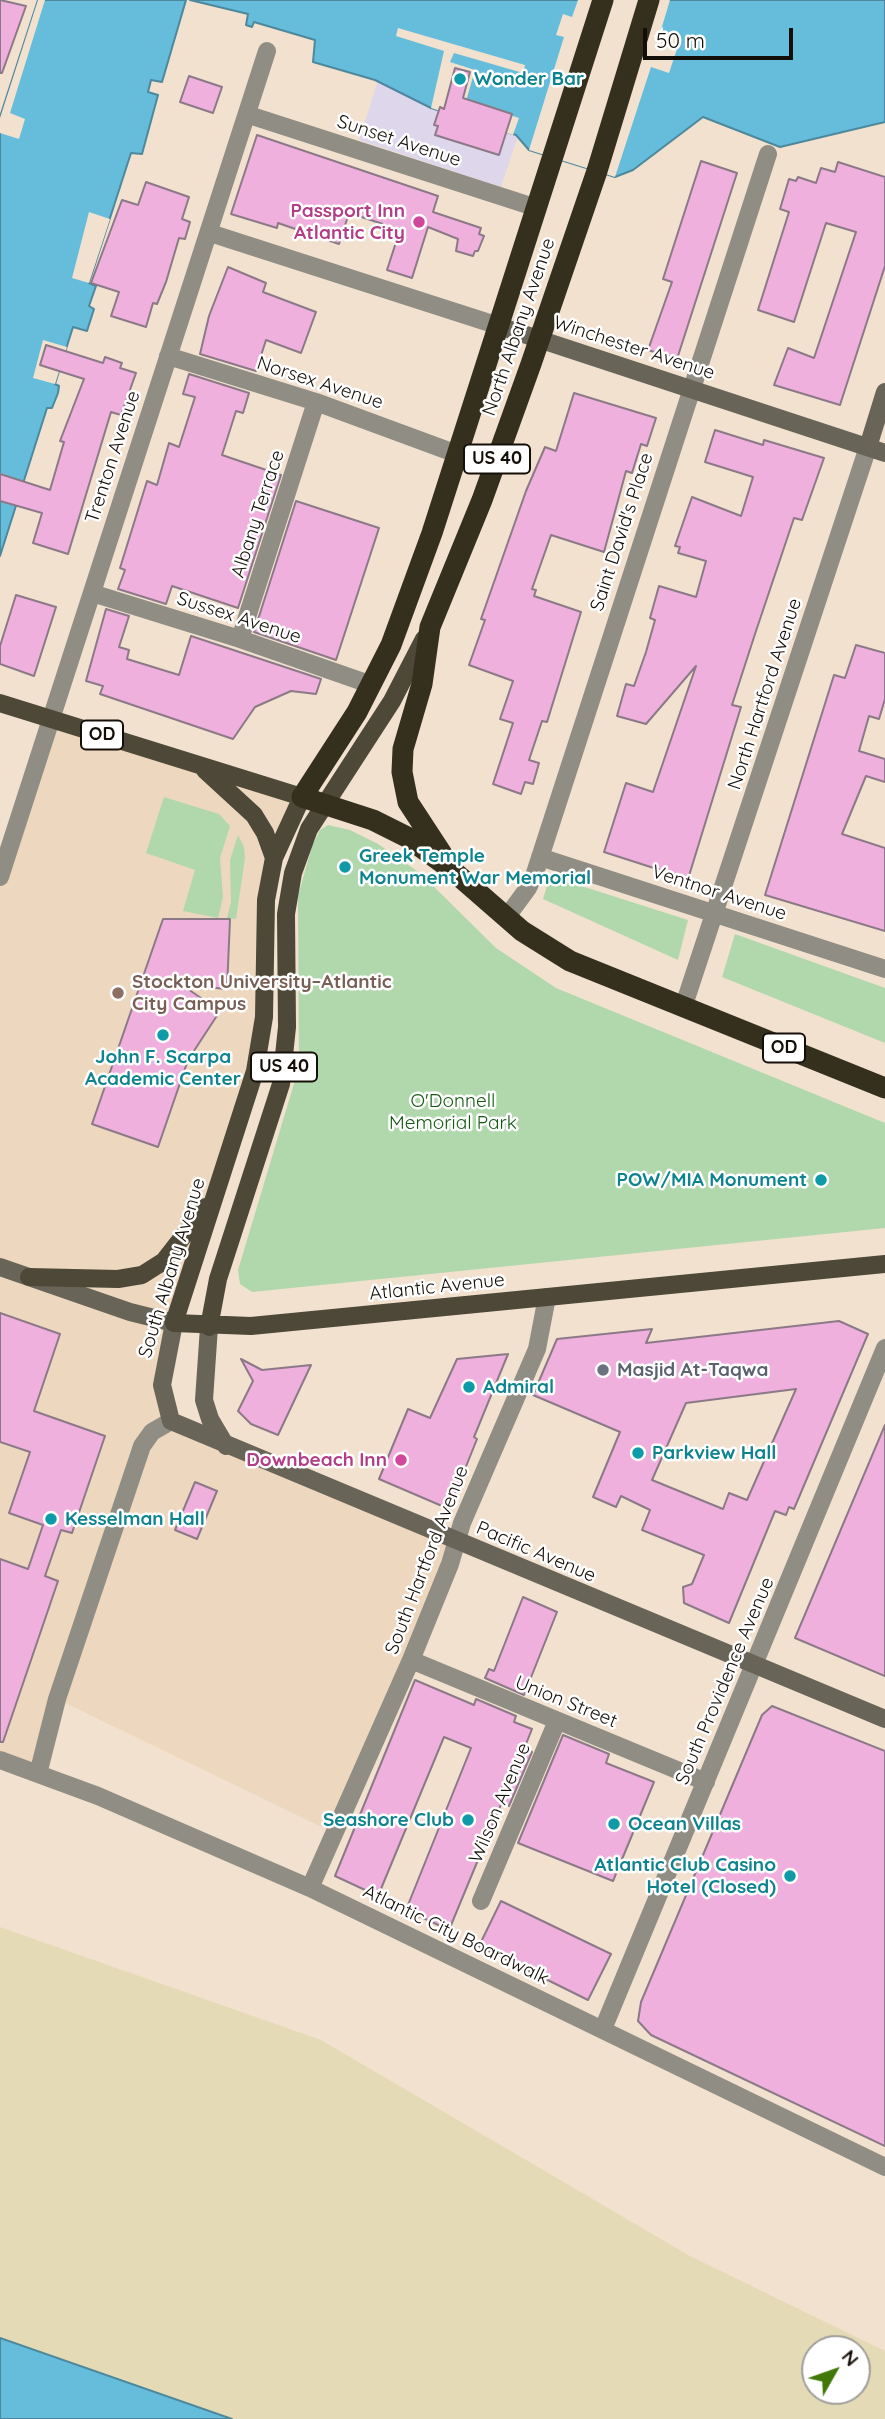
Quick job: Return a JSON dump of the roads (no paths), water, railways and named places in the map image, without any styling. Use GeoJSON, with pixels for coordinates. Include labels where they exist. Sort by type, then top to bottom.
{"type":"FeatureCollection","features":[{"type":"Feature","properties":{"kind":"highway","name":"North Albany Avenue"},"geometry":{"type":"LineString","coordinates":[[302,797],[372,685],[391,645],[457,454],[603,0]]}},
{"type":"Feature","properties":{"kind":"highway","name":"North Albany Avenue"},"geometry":{"type":"LineString","coordinates":[[430,627],[477,513],[540,340],[597,171],[649,0]]}},
{"type":"Feature","properties":{"kind":"highway"},"geometry":{"type":"LineString","coordinates":[[430,627],[422,684],[402,749],[403,784],[414,812],[453,870]]}},
{"type":"Feature","properties":{"kind":"highway","name":"OD"},"geometry":{"type":"LineString","coordinates":[[302,797],[392,828],[422,846],[506,918],[562,957],[683,1008],[885,1087]]}},
{"type":"Feature","properties":{"kind":"main road","name":"North Albany Avenue"},"geometry":{"type":"LineString","coordinates":[[324,803],[392,701],[430,627]]}},
{"type":"Feature","properties":{"kind":"main road","name":"OD"},"geometry":{"type":"LineString","coordinates":[[0,703],[302,797]]}},
{"type":"Feature","properties":{"kind":"main road"},"geometry":{"type":"LineString","coordinates":[[200,766],[254,815],[265,832],[274,858]]}},
{"type":"Feature","properties":{"kind":"main road","name":"South Albany Avenue"},"geometry":{"type":"LineString","coordinates":[[174,1323],[259,1050],[264,1017],[266,900],[274,858],[302,797]]}},
{"type":"Feature","properties":{"kind":"main road","name":"US 40"},"geometry":{"type":"LineString","coordinates":[[209,1327],[218,1279],[281,1084],[287,1027],[286,937],[289,894],[300,852],[324,803]]}},
{"type":"Feature","properties":{"kind":"main road"},"geometry":{"type":"LineString","coordinates":[[29,1277],[118,1279],[142,1275],[164,1261],[215,1196]]}},
{"type":"Feature","properties":{"kind":"main road","name":"Atlantic Avenue"},"geometry":{"type":"LineString","coordinates":[[174,1323],[209,1327],[251,1326],[885,1265]]}},
{"type":"Feature","properties":{"kind":"street","name":"Trenton Avenue"},"geometry":{"type":"LineString","coordinates":[[0,877],[168,356],[249,115],[267,51]]}},
{"type":"Feature","properties":{"kind":"street","name":"Sunset Avenue"},"geometry":{"type":"LineString","coordinates":[[249,115],[537,208]]}},
{"type":"Feature","properties":{"kind":"street","name":"Saint David's Place"},"geometry":{"type":"LineString","coordinates":[[506,918],[528,888],[540,857],[768,154]]}},
{"type":"Feature","properties":{"kind":"street","name":"Winchester Avenue"},"geometry":{"type":"LineString","coordinates":[[210,233],[876,450]]}},
{"type":"Feature","properties":{"kind":"street","name":"Norsex Avenue"},"geometry":{"type":"LineString","coordinates":[[168,356],[316,402],[457,454]]}},
{"type":"Feature","properties":{"kind":"street","name":"North Hartford Avenue"},"geometry":{"type":"LineString","coordinates":[[683,1008],[876,450],[885,392]]}},
{"type":"Feature","properties":{"kind":"street","name":"Albany Terrace"},"geometry":{"type":"LineString","coordinates":[[240,639],[316,402]]}},
{"type":"Feature","properties":{"kind":"street","name":"Sussex Avenue"},"geometry":{"type":"LineString","coordinates":[[92,593],[240,639],[372,685]]}},
{"type":"Feature","properties":{"kind":"street","name":"Ventnor Avenue"},"geometry":{"type":"LineString","coordinates":[[540,857],[885,968]]}},
{"type":"Feature","properties":{"kind":"street","name":"Atlantic Avenue"},"geometry":{"type":"LineString","coordinates":[[0,1267],[130,1312],[174,1323]]}},
{"type":"Feature","properties":{"kind":"street","name":"South Hartford Avenue"},"geometry":{"type":"LineString","coordinates":[[310,1888],[411,1660],[450,1564],[456,1541],[537,1349],[547,1297]]}},
{"type":"Feature","properties":{"kind":"street","name":"South Albany Avenue"},"geometry":{"type":"LineString","coordinates":[[171,1421],[165,1409],[162,1385],[174,1323]]}},
{"type":"Feature","properties":{"kind":"street"},"geometry":{"type":"LineString","coordinates":[[209,1327],[204,1400],[210,1419],[226,1446]]}},
{"type":"Feature","properties":{"kind":"street","name":"South Providence Avenue"},"geometry":{"type":"LineString","coordinates":[[603,2029],[885,1348]]}},
{"type":"Feature","properties":{"kind":"street"},"geometry":{"type":"LineString","coordinates":[[38,1774],[57,1699],[142,1446],[152,1432],[171,1421]]}},
{"type":"Feature","properties":{"kind":"street","name":"Pacific Avenue"},"geometry":{"type":"LineString","coordinates":[[171,1421],[885,1719]]}},
{"type":"Feature","properties":{"kind":"street","name":"Union Street"},"geometry":{"type":"LineString","coordinates":[[411,1660],[706,1782]]}},
{"type":"Feature","properties":{"kind":"street","name":"Wilson Avenue"},"geometry":{"type":"LineString","coordinates":[[481,1901],[557,1721]]}},
{"type":"Feature","properties":{"kind":"street","name":"Atlantic City Boardwalk"},"geometry":{"type":"LineString","coordinates":[[0,1760],[98,1796],[310,1888],[885,2167]]}},
{"type":"Feature","properties":{"kind":"water"},"geometry":{"type":"Polygon","coordinates":[[[38,0],[186,0],[162,82],[151,80],[148,92],[158,95],[142,154],[131,153],[89,283],[96,286],[89,306],[94,309],[87,331],[73,327],[55,384],[59,386],[58,393],[52,408],[47,408],[0,556],[0,117],[38,0]]]}},
{"type":"Feature","properties":{"kind":"water"},"geometry":{"type":"Polygon","coordinates":[[[190,0],[885,0],[885,122],[780,147],[703,117],[633,170],[615,177],[529,150],[516,135],[431,108],[375,80],[313,62],[315,40],[254,22],[252,27],[246,25],[248,14],[190,0]]]}},
{"type":"Feature","properties":{"kind":"water"},"geometry":{"type":"Polygon","coordinates":[[[0,2338],[232,2419],[0,2419],[0,2338]]]}},
{"type":"Feature","properties":{"kind":"place","name":"Wonder Bar"},"geometry":{"type":"Point","coordinates":[460,79]}},
{"type":"Feature","properties":{"kind":"place","name":"Passport Inn Atlantic City"},"geometry":{"type":"Point","coordinates":[419,222]}},
{"type":"Feature","properties":{"kind":"place","name":"Greek Temple Monument War Memorial"},"geometry":{"type":"Point","coordinates":[345,867]}},
{"type":"Feature","properties":{"kind":"place","name":"Stockton University–Atlantic City Campus"},"geometry":{"type":"Point","coordinates":[118,993]}},
{"type":"Feature","properties":{"kind":"place","name":"John F. Scarpa Academic Center"},"geometry":{"type":"Point","coordinates":[163,1035]}},
{"type":"Feature","properties":{"kind":"place","name":"POW/MIA Monument"},"geometry":{"type":"Point","coordinates":[821,1180]}},
{"type":"Feature","properties":{"kind":"place","name":"Masjid At-Taqwa"},"geometry":{"type":"Point","coordinates":[603,1370]}},
{"type":"Feature","properties":{"kind":"place","name":"Admiral"},"geometry":{"type":"Point","coordinates":[469,1387]}},
{"type":"Feature","properties":{"kind":"place","name":"Parkview Hall"},"geometry":{"type":"Point","coordinates":[638,1453]}},
{"type":"Feature","properties":{"kind":"place","name":"Downbeach Inn"},"geometry":{"type":"Point","coordinates":[401,1460]}},
{"type":"Feature","properties":{"kind":"place","name":"Kesselman Hall"},"geometry":{"type":"Point","coordinates":[51,1519]}},
{"type":"Feature","properties":{"kind":"place","name":"Seashore Club"},"geometry":{"type":"Point","coordinates":[468,1820]}},
{"type":"Feature","properties":{"kind":"place","name":"Ocean Villas"},"geometry":{"type":"Point","coordinates":[614,1824]}},
{"type":"Feature","properties":{"kind":"place","name":"Atlantic Club Casino Hotel (Closed)"},"geometry":{"type":"Point","coordinates":[790,1876]}},
{"type":"Feature","properties":{"kind":"park label","name":"O'Donnell Memorial Park"},"geometry":{"type":"Point","coordinates":[453,1112]}}]}
